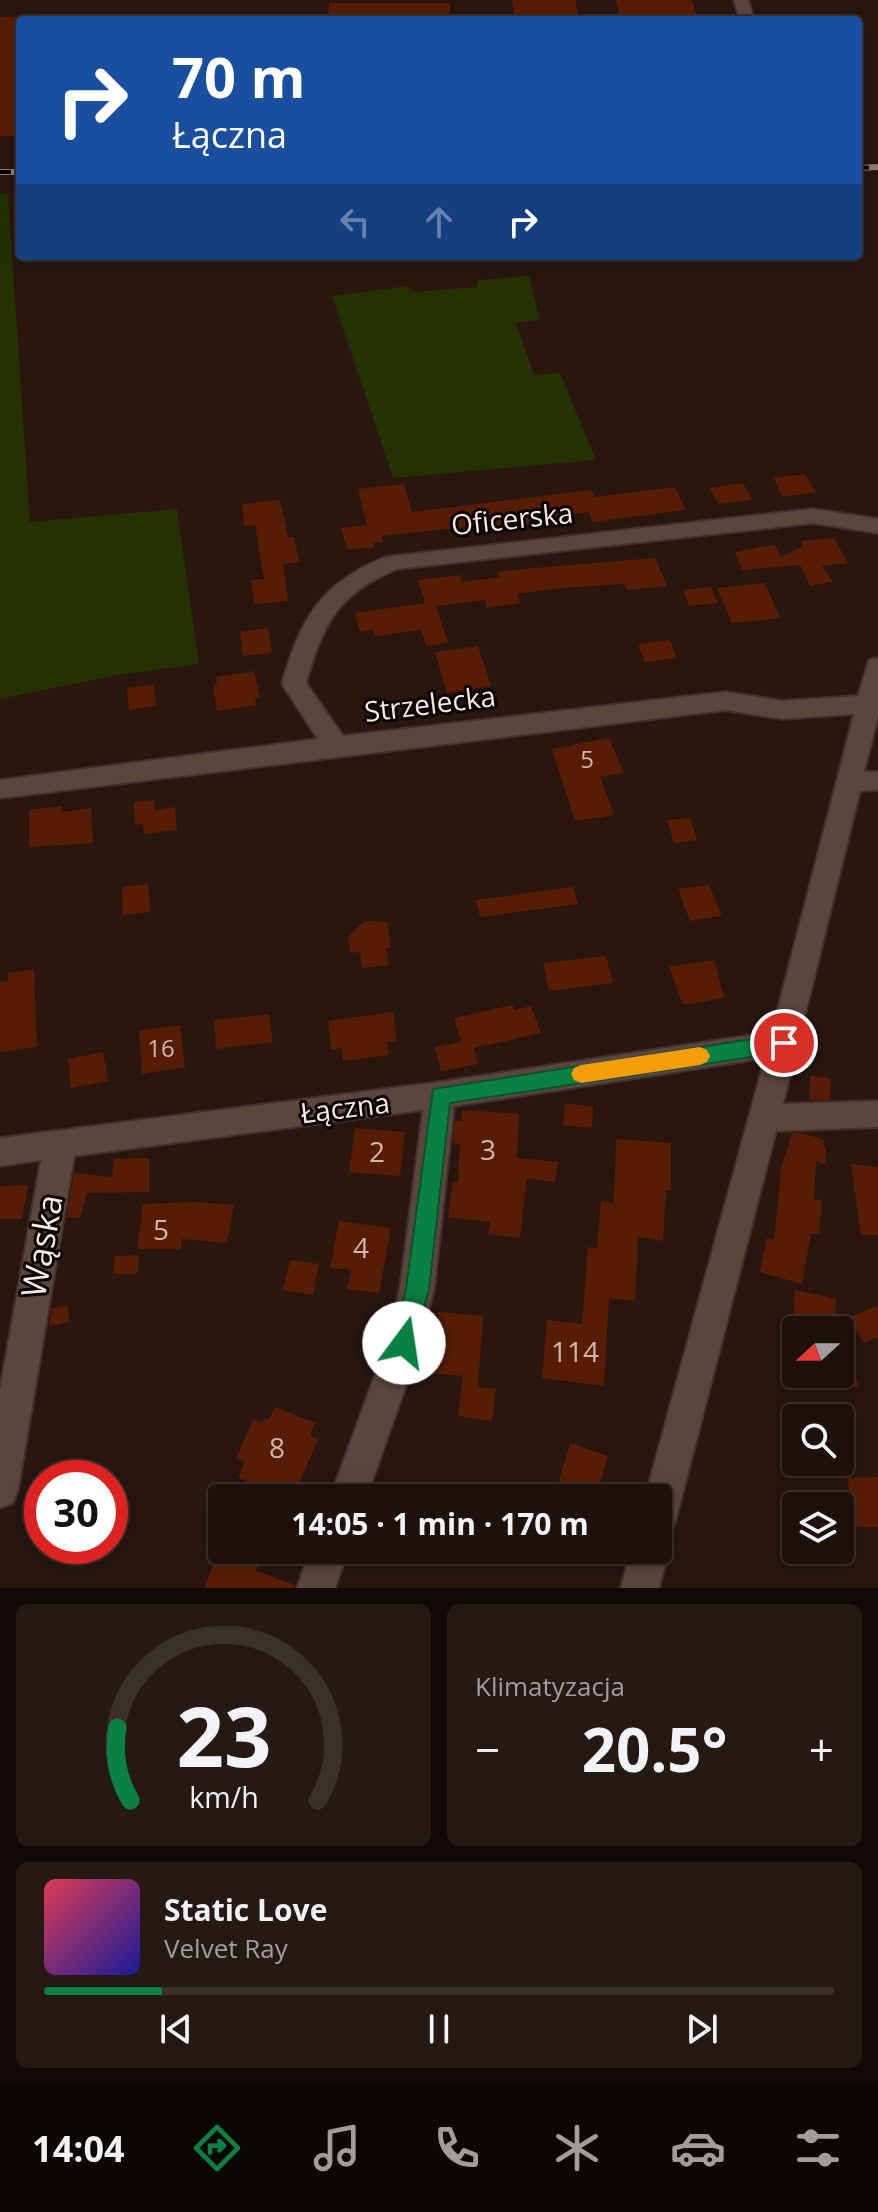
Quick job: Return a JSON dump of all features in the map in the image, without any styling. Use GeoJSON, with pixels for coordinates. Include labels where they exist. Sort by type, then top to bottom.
{"type":"FeatureCollection","features":[{"type":"Feature","properties":{"kind":"street","name":"Oficerska"},"geometry":{"type":"LineString","coordinates":[[336,746],[294,684],[305,643],[321,611],[349,582],[377,568],[393,562],[813,516],[878,526]]}},
{"type":"Feature","properties":{"kind":"street"},"geometry":{"type":"LineString","coordinates":[[667,1484],[784,1043],[878,666]]}},
{"type":"Feature","properties":{"kind":"street","name":"Strzelecka"},"geometry":{"type":"LineString","coordinates":[[0,789],[726,701],[782,710],[868,704]]}},
{"type":"Feature","properties":{"kind":"street"},"geometry":{"type":"LineString","coordinates":[[850,782],[878,781]]}},
{"type":"Feature","properties":{"kind":"street","name":"Łączna"},"geometry":{"type":"LineString","coordinates":[[0,1152],[440,1095],[784,1043]]}},
{"type":"Feature","properties":{"kind":"street"},"geometry":{"type":"LineString","coordinates":[[353,1484],[404,1343],[417,1289],[440,1095]]}},
{"type":"Feature","properties":{"kind":"street"},"geometry":{"type":"LineString","coordinates":[[764,1118],[878,1114]]}},
{"type":"Feature","properties":{"kind":"street","name":"Wąska"},"geometry":{"type":"LineString","coordinates":[[0,1490],[60,1144]]}},
{"type":"Feature","properties":{"kind":"street"},"geometry":{"type":"LineString","coordinates":[[316,1588],[324,1564]]}},
{"type":"Feature","properties":{"kind":"street"},"geometry":{"type":"LineString","coordinates":[[640,1588],[646,1564]]}},
{"type":"Feature","properties":{"kind":"green space"},"geometry":{"type":"Polygon","coordinates":[[[0,194],[8,194],[30,522],[177,509],[199,664],[117,675],[0,699],[0,194]]]}},
{"type":"Feature","properties":{"kind":"green space"},"geometry":{"type":"Polygon","coordinates":[[[529,276],[540,320],[516,323],[534,375],[560,373],[596,460],[393,478],[332,296],[407,286],[413,292],[478,287],[477,280],[529,276]]]}},
{"type":"Feature","properties":{"kind":"building"},"geometry":{"type":"Polygon","coordinates":[[[512,0],[575,0],[579,16],[514,16],[512,0]]]}},
{"type":"Feature","properties":{"kind":"building"},"geometry":{"type":"Polygon","coordinates":[[[616,0],[692,0],[697,16],[619,16],[616,0]]]}},
{"type":"Feature","properties":{"kind":"building"},"geometry":{"type":"Polygon","coordinates":[[[329,3],[450,3],[450,16],[328,16],[329,3]]]}},
{"type":"Feature","properties":{"kind":"building"},"geometry":{"type":"Polygon","coordinates":[[[0,17],[16,17],[16,136],[0,136],[0,17]]]}},
{"type":"Feature","properties":{"kind":"building"},"geometry":{"type":"Polygon","coordinates":[[[805,474],[816,492],[782,497],[774,478],[805,474]]]}},
{"type":"Feature","properties":{"kind":"building"},"geometry":{"type":"Polygon","coordinates":[[[743,483],[752,500],[719,504],[709,488],[743,483]]]}},
{"type":"Feature","properties":{"kind":"building"},"geometry":{"type":"Polygon","coordinates":[[[404,484],[412,512],[592,490],[594,497],[675,487],[686,510],[592,522],[589,512],[550,517],[552,522],[382,536],[383,542],[373,543],[374,548],[347,549],[341,528],[367,525],[358,489],[404,484]]]}},
{"type":"Feature","properties":{"kind":"building"},"geometry":{"type":"Polygon","coordinates":[[[280,500],[288,537],[294,537],[299,562],[283,564],[288,601],[254,604],[251,580],[264,579],[255,525],[244,526],[242,504],[280,500]]]}},
{"type":"Feature","properties":{"kind":"building"},"geometry":{"type":"Polygon","coordinates":[[[834,538],[848,563],[822,566],[833,582],[810,586],[800,565],[742,570],[735,552],[774,545],[781,557],[803,546],[802,541],[834,538]]]}},
{"type":"Feature","properties":{"kind":"building"},"geometry":{"type":"Polygon","coordinates":[[[655,558],[667,586],[627,590],[624,584],[560,588],[517,594],[520,603],[487,608],[485,600],[436,606],[448,643],[426,646],[421,630],[375,636],[373,630],[360,632],[355,613],[425,603],[418,580],[460,575],[462,582],[500,577],[497,572],[655,558]]]}},
{"type":"Feature","properties":{"kind":"building"},"geometry":{"type":"Polygon","coordinates":[[[765,583],[780,618],[732,623],[717,588],[765,583]]]}},
{"type":"Feature","properties":{"kind":"building"},"geometry":{"type":"Polygon","coordinates":[[[711,587],[718,603],[689,606],[683,590],[711,587]]]}},
{"type":"Feature","properties":{"kind":"building"},"geometry":{"type":"Polygon","coordinates":[[[268,628],[272,653],[243,656],[240,632],[268,628]]]}},
{"type":"Feature","properties":{"kind":"building"},"geometry":{"type":"Polygon","coordinates":[[[670,640],[677,658],[645,662],[638,644],[670,640]]]}},
{"type":"Feature","properties":{"kind":"building"},"geometry":{"type":"Polygon","coordinates":[[[478,646],[491,686],[447,693],[435,652],[478,646]]]}},
{"type":"Feature","properties":{"kind":"building"},"geometry":{"type":"Polygon","coordinates":[[[254,671],[260,697],[255,698],[256,705],[217,711],[213,685],[217,684],[216,677],[254,671]]]}},
{"type":"Feature","properties":{"kind":"building"},"geometry":{"type":"Polygon","coordinates":[[[154,685],[156,706],[129,710],[127,688],[154,685]]]}},
{"type":"Feature","properties":{"kind":"building"},"geometry":{"type":"Polygon","coordinates":[[[609,738],[624,773],[600,777],[614,815],[575,821],[552,749],[609,738]]]}},
{"type":"Feature","properties":{"kind":"building"},"geometry":{"type":"Polygon","coordinates":[[[154,800],[155,810],[175,807],[177,830],[144,834],[143,824],[135,825],[134,802],[154,800]]]}},
{"type":"Feature","properties":{"kind":"building"},"geometry":{"type":"Polygon","coordinates":[[[62,806],[62,812],[91,808],[93,843],[29,847],[29,810],[62,806]]]}},
{"type":"Feature","properties":{"kind":"building"},"geometry":{"type":"Polygon","coordinates":[[[690,818],[697,840],[674,843],[667,820],[690,818]]]}},
{"type":"Feature","properties":{"kind":"building"},"geometry":{"type":"Polygon","coordinates":[[[148,884],[150,912],[123,915],[122,887],[148,884]]]}},
{"type":"Feature","properties":{"kind":"building"},"geometry":{"type":"Polygon","coordinates":[[[709,885],[722,916],[690,921],[678,889],[709,885]]]}},
{"type":"Feature","properties":{"kind":"building"},"geometry":{"type":"Polygon","coordinates":[[[573,887],[578,904],[480,917],[476,900],[573,887]]]}},
{"type":"Feature","properties":{"kind":"building"},"geometry":{"type":"Polygon","coordinates":[[[363,922],[387,922],[391,948],[386,949],[389,965],[362,968],[360,952],[351,953],[348,937],[363,922]]]}},
{"type":"Feature","properties":{"kind":"building"},"geometry":{"type":"Polygon","coordinates":[[[606,956],[613,983],[549,991],[543,963],[606,956]]]}},
{"type":"Feature","properties":{"kind":"building"},"geometry":{"type":"Polygon","coordinates":[[[714,960],[724,998],[683,1005],[669,967],[714,960]]]}},
{"type":"Feature","properties":{"kind":"building"},"geometry":{"type":"Polygon","coordinates":[[[34,969],[37,1047],[0,1052],[0,982],[8,981],[8,973],[34,969]]]}},
{"type":"Feature","properties":{"kind":"building"},"geometry":{"type":"Polygon","coordinates":[[[512,1005],[515,1010],[531,1006],[541,1033],[474,1048],[478,1064],[441,1071],[435,1047],[461,1042],[454,1018],[512,1005]]]}},
{"type":"Feature","properties":{"kind":"building"},"geometry":{"type":"Polygon","coordinates":[[[393,1012],[397,1041],[387,1042],[389,1055],[343,1061],[342,1048],[331,1050],[328,1021],[393,1012]]]}},
{"type":"Feature","properties":{"kind":"building"},"geometry":{"type":"Polygon","coordinates":[[[269,1014],[273,1042],[216,1049],[214,1020],[269,1014]]]}},
{"type":"Feature","properties":{"kind":"building"},"geometry":{"type":"Polygon","coordinates":[[[180,1025],[185,1067],[142,1074],[139,1031],[180,1025]]]}},
{"type":"Feature","properties":{"kind":"building"},"geometry":{"type":"Polygon","coordinates":[[[103,1052],[108,1081],[71,1088],[68,1059],[103,1052]]]}},
{"type":"Feature","properties":{"kind":"building"},"geometry":{"type":"Polygon","coordinates":[[[810,1075],[831,1079],[830,1100],[809,1100],[810,1075]]]}},
{"type":"Feature","properties":{"kind":"building"},"geometry":{"type":"Polygon","coordinates":[[[565,1103],[593,1107],[592,1128],[563,1125],[565,1103]]]}},
{"type":"Feature","properties":{"kind":"building"},"geometry":{"type":"Polygon","coordinates":[[[462,1110],[519,1114],[517,1158],[558,1162],[555,1182],[527,1178],[520,1238],[488,1234],[490,1222],[448,1217],[453,1182],[458,1182],[460,1145],[453,1144],[455,1121],[462,1121],[462,1110]]]}},
{"type":"Feature","properties":{"kind":"building"},"geometry":{"type":"Polygon","coordinates":[[[355,1128],[405,1132],[400,1176],[349,1172],[355,1128]]]}},
{"type":"Feature","properties":{"kind":"building"},"geometry":{"type":"Polygon","coordinates":[[[792,1133],[824,1140],[823,1146],[826,1147],[825,1164],[816,1161],[814,1199],[822,1200],[819,1234],[811,1234],[802,1284],[760,1272],[767,1238],[774,1240],[781,1169],[792,1133]]]}},
{"type":"Feature","properties":{"kind":"building"},"geometry":{"type":"Polygon","coordinates":[[[616,1139],[671,1143],[671,1190],[666,1190],[663,1241],[638,1237],[635,1301],[609,1298],[604,1386],[542,1378],[547,1320],[582,1324],[588,1247],[597,1248],[601,1201],[614,1203],[616,1139]]]}},
{"type":"Feature","properties":{"kind":"building"},"geometry":{"type":"Polygon","coordinates":[[[149,1158],[149,1192],[87,1193],[80,1218],[67,1217],[74,1173],[112,1177],[114,1159],[149,1158]]]}},
{"type":"Feature","properties":{"kind":"building"},"geometry":{"type":"Polygon","coordinates":[[[851,1164],[878,1167],[878,1235],[861,1235],[851,1164]]]}},
{"type":"Feature","properties":{"kind":"building"},"geometry":{"type":"Polygon","coordinates":[[[28,1185],[22,1219],[0,1219],[0,1186],[28,1185]]]}},
{"type":"Feature","properties":{"kind":"building"},"geometry":{"type":"Polygon","coordinates":[[[196,1202],[234,1205],[227,1243],[181,1239],[181,1249],[137,1249],[143,1204],[196,1202]]]}},
{"type":"Feature","properties":{"kind":"building"},"geometry":{"type":"Polygon","coordinates":[[[339,1221],[391,1228],[379,1293],[347,1289],[351,1270],[330,1268],[339,1221]]]}},
{"type":"Feature","properties":{"kind":"building"},"geometry":{"type":"Polygon","coordinates":[[[139,1255],[137,1274],[113,1274],[115,1256],[139,1255]]]}},
{"type":"Feature","properties":{"kind":"building"},"geometry":{"type":"Polygon","coordinates":[[[290,1260],[319,1264],[313,1295],[283,1290],[290,1260]]]}},
{"type":"Feature","properties":{"kind":"building"},"geometry":{"type":"Polygon","coordinates":[[[795,1290],[836,1299],[835,1316],[793,1316],[795,1290]]]}},
{"type":"Feature","properties":{"kind":"building"},"geometry":{"type":"Polygon","coordinates":[[[68,1305],[69,1322],[49,1326],[52,1308],[68,1305]]]}},
{"type":"Feature","properties":{"kind":"building"},"geometry":{"type":"Polygon","coordinates":[[[878,1305],[878,1337],[864,1343],[856,1330],[853,1316],[878,1305]]]}},
{"type":"Feature","properties":{"kind":"building"},"geometry":{"type":"Polygon","coordinates":[[[438,1312],[483,1316],[478,1387],[496,1389],[492,1421],[458,1416],[463,1376],[432,1373],[438,1312]]]}},
{"type":"Feature","properties":{"kind":"building"},"geometry":{"type":"Polygon","coordinates":[[[854,1364],[858,1387],[854,1387],[854,1364]]]}},
{"type":"Feature","properties":{"kind":"building"},"geometry":{"type":"Polygon","coordinates":[[[275,1407],[315,1423],[310,1436],[318,1439],[299,1484],[254,1484],[238,1478],[245,1462],[236,1458],[253,1420],[262,1423],[264,1419],[269,1420],[275,1407]]]}},
{"type":"Feature","properties":{"kind":"building"},"geometry":{"type":"Polygon","coordinates":[[[570,1443],[608,1456],[600,1484],[558,1484],[570,1443]]]}},
{"type":"Feature","properties":{"kind":"building"},"geometry":{"type":"Polygon","coordinates":[[[878,1477],[878,1527],[856,1527],[854,1492],[850,1492],[847,1478],[878,1477]]]}},
{"type":"Feature","properties":{"kind":"building"},"geometry":{"type":"Polygon","coordinates":[[[214,1564],[259,1564],[256,1571],[295,1585],[294,1588],[204,1588],[214,1564]]]}},
{"type":"Feature","properties":{"kind":"railway"},"geometry":{"type":"LineString","coordinates":[[862,168],[878,167]]}},
{"type":"Feature","properties":{"kind":"railway"},"geometry":{"type":"LineString","coordinates":[[0,172],[16,172]]}},
{"type":"Feature","properties":{"kind":"slow traffic"},"geometry":{"type":"LineString","coordinates":[[581,1074],[700,1056]]}},
{"type":"Feature","properties":{"kind":"route"},"geometry":{"type":"LineString","coordinates":[[404,1343],[417,1289],[440,1095],[784,1043]]}}]}
